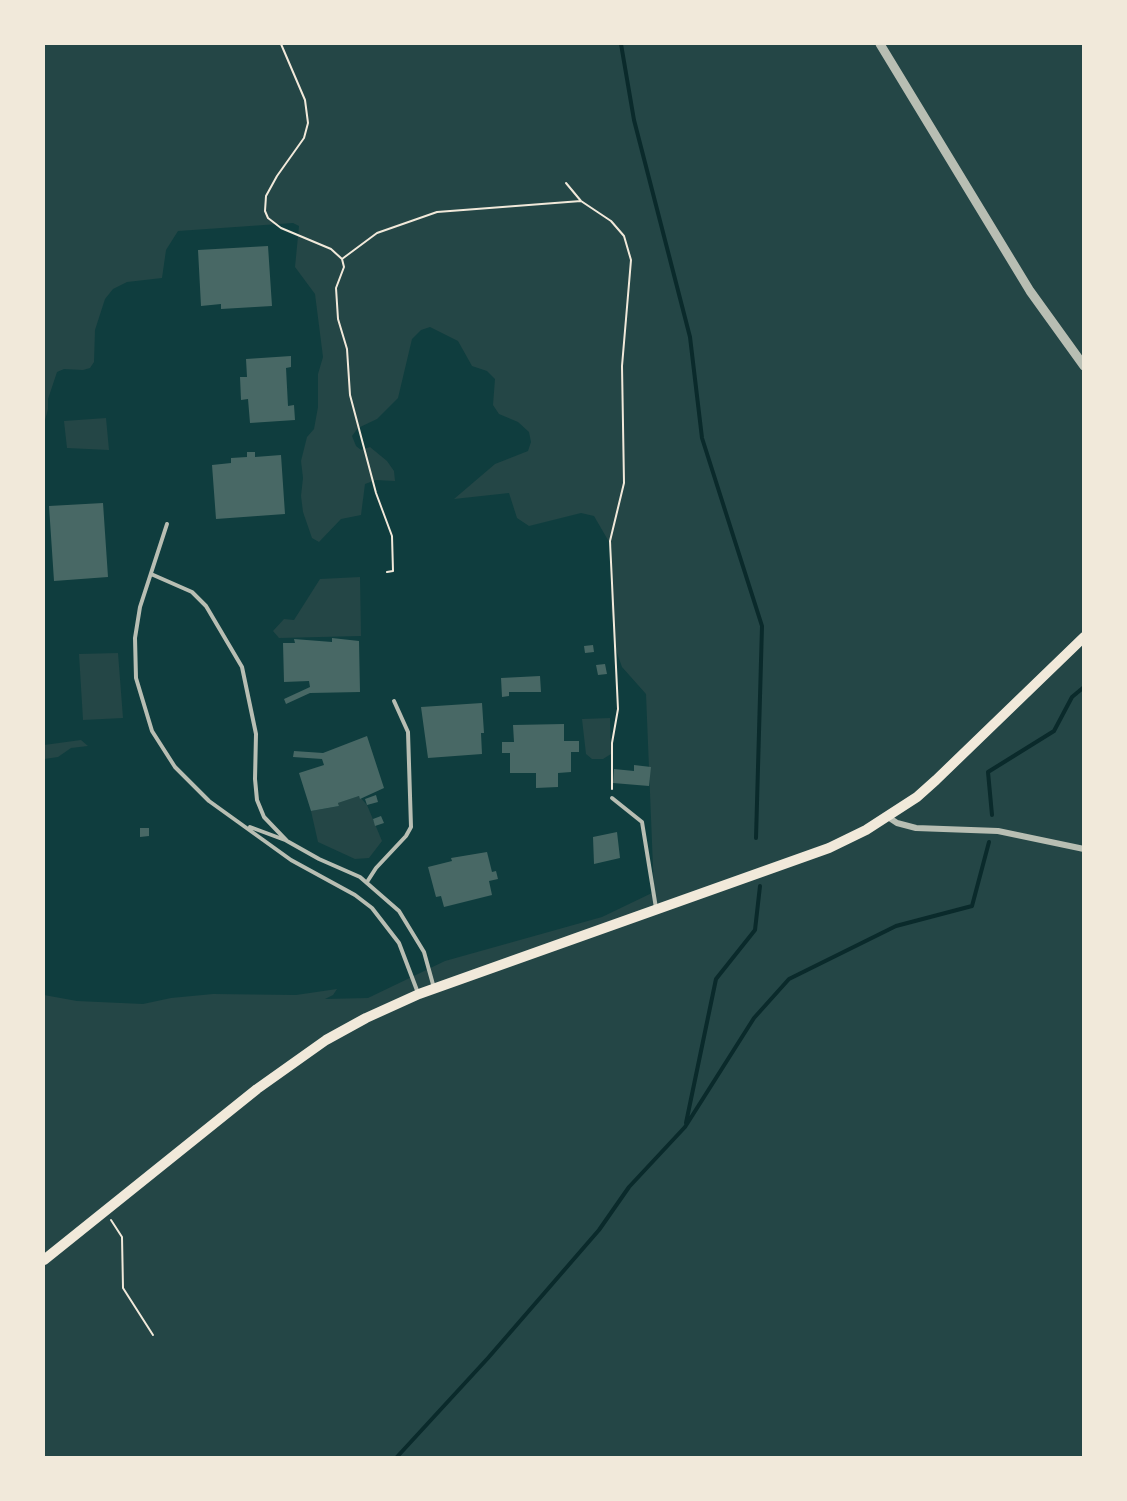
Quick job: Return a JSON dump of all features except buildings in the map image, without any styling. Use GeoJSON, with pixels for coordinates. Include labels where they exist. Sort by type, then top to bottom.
{"type":"FeatureCollection","features":[{"type":"Feature","properties":{"kind":"main road"},"geometry":{"type":"LineString","coordinates":[[44,1260],[257,1089],[306,1053],[366,1018],[434,988],[829,848],[888,817],[917,797],[945,772],[1083,637]]}},
{"type":"Feature","properties":{"kind":"street"},"geometry":{"type":"LineString","coordinates":[[880,44],[1030,291],[1083,366]]}},
{"type":"Feature","properties":{"kind":"street"},"geometry":{"type":"LineString","coordinates":[[888,817],[897,823],[916,828],[998,831],[1083,849]]}},
{"type":"Feature","properties":{"kind":"lane"},"geometry":{"type":"LineString","coordinates":[[168,524],[140,607],[135,638],[136,678],[152,731],[175,767],[209,801],[291,860],[355,895],[372,908],[399,943],[419,994]]}},
{"type":"Feature","properties":{"kind":"lane"},"geometry":{"type":"LineString","coordinates":[[151,574],[192,592],[206,606],[242,667],[256,734],[257,800],[264,817],[287,841]]}},
{"type":"Feature","properties":{"kind":"lane"},"geometry":{"type":"LineString","coordinates":[[367,882],[411,827],[408,732],[394,700]]}},
{"type":"Feature","properties":{"kind":"lane"},"geometry":{"type":"LineString","coordinates":[[612,798],[642,822],[656,909]]}},
{"type":"Feature","properties":{"kind":"lane"},"geometry":{"type":"LineString","coordinates":[[243,824],[287,841],[367,882],[399,911],[411,927],[424,952],[434,988]]}},
{"type":"Feature","properties":{"kind":"path"},"geometry":{"type":"LineString","coordinates":[[281,44],[304,100],[308,123],[304,138],[266,196],[265,211],[274,223],[331,249],[342,259],[344,267],[336,288],[338,319],[347,349],[351,395],[376,493],[392,536],[393,571],[387,572]]}},
{"type":"Feature","properties":{"kind":"path"},"geometry":{"type":"LineString","coordinates":[[566,183],[581,201],[611,221],[624,236],[631,260],[622,366],[624,483],[610,541],[618,709],[612,743],[612,798]]}},
{"type":"Feature","properties":{"kind":"path"},"geometry":{"type":"LineString","coordinates":[[342,259],[377,233],[437,212],[581,201]]}},
{"type":"Feature","properties":{"kind":"path"},"geometry":{"type":"LineString","coordinates":[[104,1210],[122,1237],[123,1288],[153,1335]]}},
{"type":"Feature","properties":{"kind":"shaded area"},"geometry":{"type":"Polygon","coordinates":[[[44,44],[1083,44],[1083,1457],[44,1457],[44,995],[77,1001],[143,1004],[171,998],[213,994],[296,995],[337,989],[333,995],[325,999],[368,998],[445,961],[602,917],[654,892],[646,694],[622,667],[616,650],[611,608],[612,547],[594,516],[581,513],[529,526],[517,518],[509,493],[454,499],[495,464],[528,451],[531,442],[529,432],[518,422],[499,414],[493,405],[495,379],[487,371],[472,366],[458,341],[430,327],[421,330],[412,339],[398,398],[377,419],[358,428],[352,436],[356,446],[361,450],[370,447],[387,461],[394,471],[395,481],[376,480],[365,484],[361,515],[341,519],[319,542],[312,538],[303,512],[301,461],[307,437],[314,429],[318,407],[318,374],[323,357],[315,294],[295,267],[299,226],[293,223],[178,231],[166,250],[162,278],[127,282],[113,289],[105,299],[95,330],[94,362],[90,368],[83,370],[64,369],[57,372],[48,399],[44,424],[44,44]]]}},
{"type":"Feature","properties":{"kind":"shaded area"},"geometry":{"type":"Polygon","coordinates":[[[106,418],[109,450],[67,448],[64,421],[106,418]]]}},
{"type":"Feature","properties":{"kind":"shaded area"},"geometry":{"type":"Polygon","coordinates":[[[360,577],[361,636],[279,638],[273,631],[284,619],[294,620],[320,579],[360,577]]]}},
{"type":"Feature","properties":{"kind":"shaded area"},"geometry":{"type":"Polygon","coordinates":[[[118,653],[123,718],[83,720],[79,654],[118,653]]]}},
{"type":"Feature","properties":{"kind":"shaded area"},"geometry":{"type":"Polygon","coordinates":[[[610,718],[611,754],[603,759],[592,759],[586,754],[582,719],[610,718]]]}},
{"type":"Feature","properties":{"kind":"shaded area"},"geometry":{"type":"Polygon","coordinates":[[[81,740],[88,746],[71,748],[58,757],[44,759],[44,745],[81,740]]]}},
{"type":"Feature","properties":{"kind":"shaded area"},"geometry":{"type":"Polygon","coordinates":[[[359,796],[367,805],[382,841],[369,858],[355,859],[318,842],[311,811],[339,806],[338,803],[359,796]]]}},
{"type":"Feature","properties":{"kind":"waterway"},"geometry":{"type":"LineString","coordinates":[[621,44],[634,120],[690,337],[702,438],[762,626],[756,838]]}},
{"type":"Feature","properties":{"kind":"waterway"},"geometry":{"type":"LineString","coordinates":[[992,815],[988,772],[1054,731],[1072,697],[1084,687]]}},
{"type":"Feature","properties":{"kind":"waterway"},"geometry":{"type":"LineString","coordinates":[[396,1458],[488,1358],[599,1230],[629,1187],[685,1127],[754,1018],[789,979],[896,926],[972,906],[989,842]]}},
{"type":"Feature","properties":{"kind":"waterway"},"geometry":{"type":"LineString","coordinates":[[686,1123],[716,979],[755,930],[760,886]]}}]}
